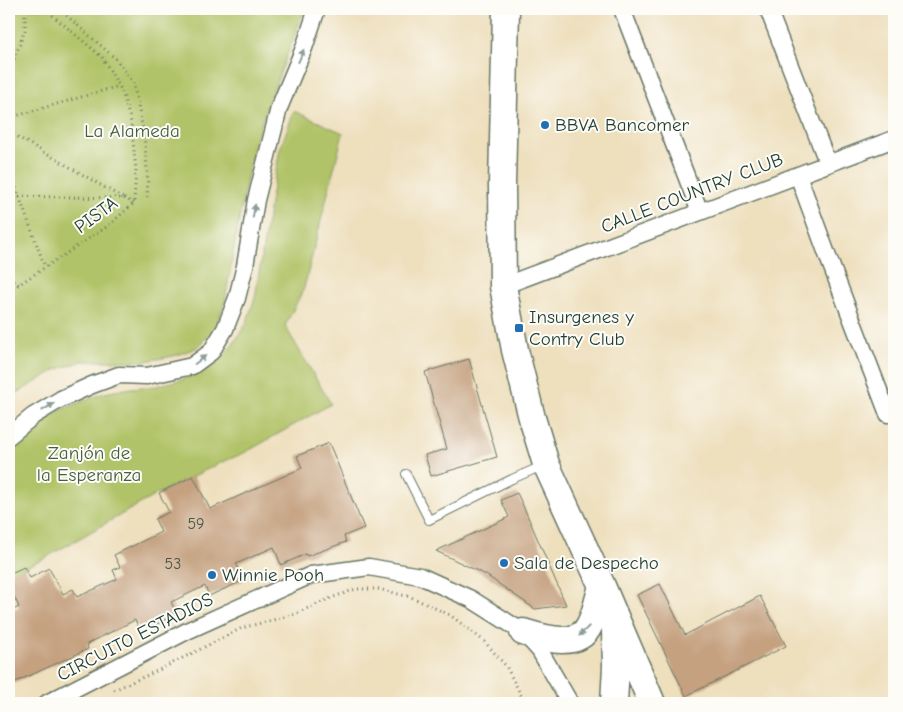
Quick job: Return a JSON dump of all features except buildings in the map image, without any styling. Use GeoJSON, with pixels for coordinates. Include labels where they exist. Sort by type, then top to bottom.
{"type":"FeatureCollection","features":[{"type":"Feature","properties":{"kind":"highway"},"geometry":{"type":"LineString","coordinates":[[506,9],[502,185],[503,286],[515,350],[546,464],[602,586],[652,703]]}},
{"type":"Feature","properties":{"kind":"highway"},"geometry":{"type":"LineString","coordinates":[[523,632],[559,640],[578,637],[590,626],[602,586]]}},
{"type":"Feature","properties":{"kind":"highway"},"geometry":{"type":"LineString","coordinates":[[602,586],[614,629],[616,666],[614,703]]}},
{"type":"Feature","properties":{"kind":"street"},"geometry":{"type":"LineString","coordinates":[[9,436],[33,416],[61,399],[92,385],[119,376],[147,376],[192,366],[211,352],[225,329],[237,298],[256,200],[278,108],[304,48],[317,9]]}},
{"type":"Feature","properties":{"kind":"street"},"geometry":{"type":"LineString","coordinates":[[622,9],[700,212]]}},
{"type":"Feature","properties":{"kind":"street"},"geometry":{"type":"LineString","coordinates":[[768,9],[828,164]]}},
{"type":"Feature","properties":{"kind":"street","name":"CALLE COUNTRY CLUB"},"geometry":{"type":"LineString","coordinates":[[503,286],[894,139]]}},
{"type":"Feature","properties":{"kind":"street"},"geometry":{"type":"LineString","coordinates":[[798,175],[888,414]]}},
{"type":"Feature","properties":{"kind":"street","name":"CIRCUITO ESTADIOS"},"geometry":{"type":"LineString","coordinates":[[47,703],[190,630],[311,575],[369,568],[420,576],[471,599],[523,632],[540,650],[570,703]]}},
{"type":"Feature","properties":{"kind":"lane"},"geometry":{"type":"LineString","coordinates":[[406,474],[429,520],[546,464]]}},
{"type":"Feature","properties":{"kind":"path"},"geometry":{"type":"LineString","coordinates":[[9,17],[19,9]]}},
{"type":"Feature","properties":{"kind":"path"},"geometry":{"type":"LineString","coordinates":[[9,73],[24,30],[25,9]]}},
{"type":"Feature","properties":{"kind":"path","name":"PISTA"},"geometry":{"type":"LineString","coordinates":[[9,291],[108,226],[134,203],[136,170],[131,122],[122,91],[102,57],[45,9]]}},
{"type":"Feature","properties":{"kind":"path"},"geometry":{"type":"LineString","coordinates":[[59,9],[115,58],[133,82],[144,134],[148,181],[147,197]]}},
{"type":"Feature","properties":{"kind":"path"},"geometry":{"type":"LineString","coordinates":[[9,118],[119,86]]}},
{"type":"Feature","properties":{"kind":"path"},"geometry":{"type":"LineString","coordinates":[[9,132],[134,203]]}},
{"type":"Feature","properties":{"kind":"path"},"geometry":{"type":"LineString","coordinates":[[9,168],[45,267]]}},
{"type":"Feature","properties":{"kind":"path"},"geometry":{"type":"LineString","coordinates":[[9,196],[123,198]]}},
{"type":"Feature","properties":{"kind":"path"},"geometry":{"type":"LineString","coordinates":[[9,279],[19,285]]}},
{"type":"Feature","properties":{"kind":"path"},"geometry":{"type":"LineString","coordinates":[[108,693],[159,670],[242,628],[292,615],[356,589],[378,589],[411,597],[450,615],[484,641],[506,666],[525,703]]}},
{"type":"Feature","properties":{"kind":"green space","name":"La Alameda"},"geometry":{"type":"Polygon","coordinates":[[[9,9],[305,9],[254,145],[225,301],[215,329],[196,348],[174,356],[146,361],[83,361],[56,370],[9,398],[9,9]]]}},
{"type":"Feature","properties":{"kind":"green space","name":"Zanjón de la Esperanza"},"geometry":{"type":"Polygon","coordinates":[[[294,111],[343,133],[304,288],[285,326],[331,404],[246,452],[159,493],[43,559],[9,574],[9,453],[58,411],[104,393],[156,386],[184,379],[211,367],[232,346],[246,324],[255,298],[280,149],[294,111]]]}},
{"type":"Feature","properties":{"kind":"place","name":"BBVA Bancomer"},"geometry":{"type":"Point","coordinates":[545,125]}},
{"type":"Feature","properties":{"kind":"place","name":"Insurgenes y Contry Club"},"geometry":{"type":"Point","coordinates":[519,328]}},
{"type":"Feature","properties":{"kind":"place","name":"Sala de Despecho"},"geometry":{"type":"Point","coordinates":[504,563]}},
{"type":"Feature","properties":{"kind":"place","name":"Winnie Pooh"},"geometry":{"type":"Point","coordinates":[212,575]}}]}
